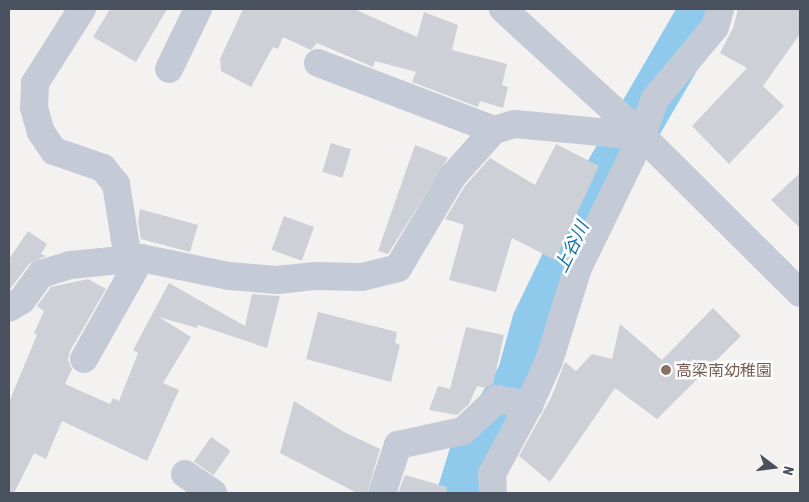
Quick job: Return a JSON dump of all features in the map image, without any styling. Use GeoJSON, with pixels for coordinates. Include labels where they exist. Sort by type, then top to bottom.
{"type":"FeatureCollection","features":[{"type":"Feature","properties":{"kind":"street"},"geometry":{"type":"LineString","coordinates":[[82,9],[35,83],[34,108],[41,132],[54,151],[103,168],[116,184],[135,258],[84,359]]}},
{"type":"Feature","properties":{"kind":"street"},"geometry":{"type":"LineString","coordinates":[[168,69],[198,9]]}},
{"type":"Feature","properties":{"kind":"street"},"geometry":{"type":"LineString","coordinates":[[503,9],[642,136],[800,293]]}},
{"type":"Feature","properties":{"kind":"street"},"geometry":{"type":"LineString","coordinates":[[493,493],[492,474],[529,406],[549,361],[578,268],[642,136],[655,98],[715,27],[720,9]]}},
{"type":"Feature","properties":{"kind":"street"},"geometry":{"type":"LineString","coordinates":[[318,63],[494,130]]}},
{"type":"Feature","properties":{"kind":"street"},"geometry":{"type":"LineString","coordinates":[[9,308],[22,300],[41,274],[70,265],[135,258],[229,276],[277,280],[314,276],[362,278],[398,268],[452,177],[494,130],[515,124],[642,136]]}},
{"type":"Feature","properties":{"kind":"street"},"geometry":{"type":"LineString","coordinates":[[382,493],[398,445],[463,431],[497,399],[529,406]]}},
{"type":"Feature","properties":{"kind":"street"},"geometry":{"type":"LineString","coordinates":[[185,474],[213,493]]}},
{"type":"Feature","properties":{"kind":"building"},"geometry":{"type":"Polygon","coordinates":[[[110,9],[167,9],[136,62],[93,37],[110,9]]]}},
{"type":"Feature","properties":{"kind":"building"},"geometry":{"type":"Polygon","coordinates":[[[243,9],[354,9],[417,37],[424,12],[458,25],[452,50],[507,64],[502,85],[508,87],[503,108],[480,101],[478,107],[412,82],[416,72],[375,61],[373,67],[317,43],[311,50],[283,37],[278,49],[273,47],[251,87],[221,71],[220,59],[243,9]]]}},
{"type":"Feature","properties":{"kind":"building"},"geometry":{"type":"Polygon","coordinates":[[[738,9],[800,9],[800,34],[763,86],[784,106],[729,164],[692,126],[747,68],[720,53],[733,28],[738,9]]]}},
{"type":"Feature","properties":{"kind":"building"},"geometry":{"type":"Polygon","coordinates":[[[331,143],[351,149],[342,178],[322,172],[331,143]]]}},
{"type":"Feature","properties":{"kind":"building"},"geometry":{"type":"Polygon","coordinates":[[[556,144],[599,166],[555,260],[512,238],[496,292],[449,280],[464,225],[445,219],[465,186],[490,158],[535,185],[556,144]]]}},
{"type":"Feature","properties":{"kind":"building"},"geometry":{"type":"Polygon","coordinates":[[[415,145],[448,158],[388,254],[378,251],[415,145]]]}},
{"type":"Feature","properties":{"kind":"building"},"geometry":{"type":"Polygon","coordinates":[[[800,173],[800,228],[771,200],[800,173]]]}},
{"type":"Feature","properties":{"kind":"building"},"geometry":{"type":"Polygon","coordinates":[[[140,209],[198,225],[190,252],[141,239],[138,221],[140,209]]]}},
{"type":"Feature","properties":{"kind":"building"},"geometry":{"type":"Polygon","coordinates":[[[284,216],[314,227],[302,261],[272,250],[284,216]]]}},
{"type":"Feature","properties":{"kind":"building"},"geometry":{"type":"Polygon","coordinates":[[[28,231],[47,244],[41,254],[46,256],[29,264],[10,289],[9,259],[28,231]]]}},
{"type":"Feature","properties":{"kind":"building"},"geometry":{"type":"Polygon","coordinates":[[[88,279],[106,289],[70,351],[68,360],[72,369],[65,384],[110,404],[113,398],[119,401],[138,353],[133,350],[169,283],[245,326],[252,294],[280,296],[267,348],[198,325],[197,328],[159,317],[191,337],[163,383],[179,390],[147,461],[62,421],[46,459],[34,453],[14,493],[9,493],[9,402],[37,335],[34,333],[44,311],[37,306],[51,287],[88,279]]]}},
{"type":"Feature","properties":{"kind":"building"},"geometry":{"type":"Polygon","coordinates":[[[713,308],[741,336],[657,419],[615,388],[550,482],[519,456],[551,398],[565,362],[576,371],[592,354],[612,359],[620,324],[662,360],[713,308]]]}},
{"type":"Feature","properties":{"kind":"building"},"geometry":{"type":"Polygon","coordinates":[[[318,312],[397,332],[395,343],[400,345],[391,382],[306,359],[318,312]]]}},
{"type":"Feature","properties":{"kind":"building"},"geometry":{"type":"Polygon","coordinates":[[[466,327],[504,335],[493,384],[486,388],[477,386],[469,404],[457,415],[429,410],[438,386],[450,389],[466,327]]]}},
{"type":"Feature","properties":{"kind":"building"},"geometry":{"type":"Polygon","coordinates":[[[294,401],[344,432],[380,449],[367,493],[357,493],[280,453],[294,401]]]}},
{"type":"Feature","properties":{"kind":"building"},"geometry":{"type":"Polygon","coordinates":[[[211,437],[231,451],[213,475],[194,462],[211,437]]]}},
{"type":"Feature","properties":{"kind":"building"},"geometry":{"type":"Polygon","coordinates":[[[405,475],[447,487],[446,493],[398,493],[405,475]]]}},
{"type":"Feature","properties":{"kind":"waterway","name":"上谷川"},"geometry":{"type":"LineString","coordinates":[[461,493],[475,448],[521,376],[536,322],[607,175],[700,15],[700,9]]}},
{"type":"Feature","properties":{"kind":"place","name":"高梁南幼稚園"},"geometry":{"type":"Point","coordinates":[666,370]}}]}
